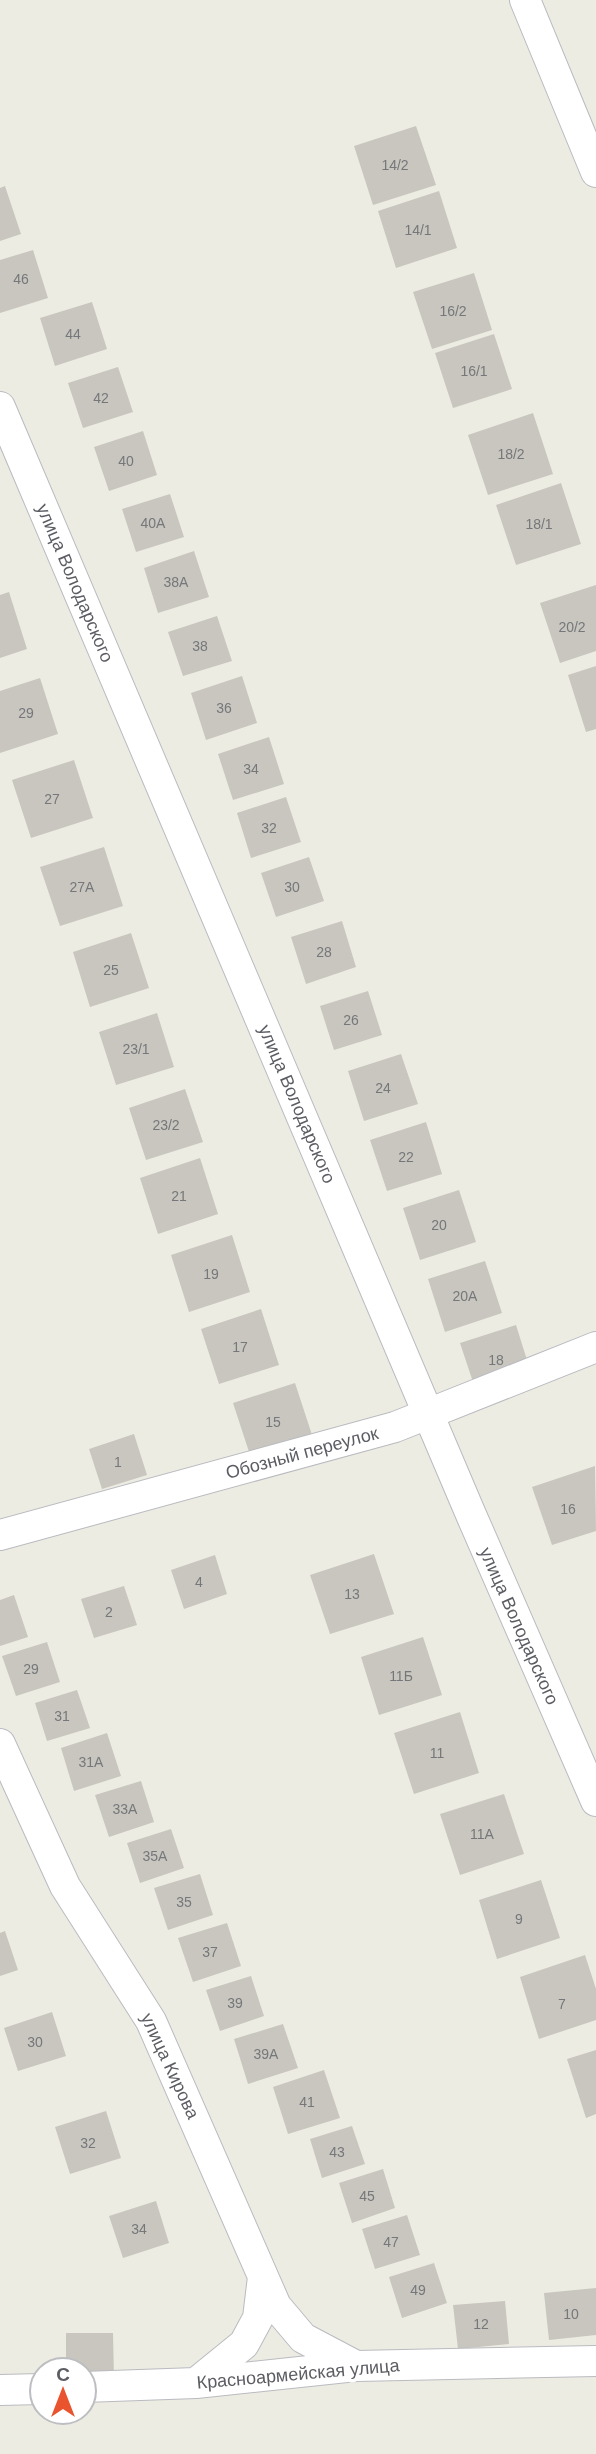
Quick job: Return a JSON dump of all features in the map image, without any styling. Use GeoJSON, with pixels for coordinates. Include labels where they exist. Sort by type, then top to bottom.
{"type":"FeatureCollection","features":[{"type":"Feature","properties":{"kind":"street"},"geometry":{"type":"LineString","coordinates":[[525,0],[596,172]]}},
{"type":"Feature","properties":{"kind":"street","name":"улица Володарского"},"geometry":{"type":"LineString","coordinates":[[0,407],[469,1510],[596,1801]]}},
{"type":"Feature","properties":{"kind":"street","name":"Обозный переулок"},"geometry":{"type":"LineString","coordinates":[[0,1535],[395,1427],[596,1347]]}},
{"type":"Feature","properties":{"kind":"street","name":"улица Кирова"},"geometry":{"type":"LineString","coordinates":[[0,1744],[65,1886],[151,2021],[276,2306],[303,2338],[356,2367]]}},
{"type":"Feature","properties":{"kind":"street"},"geometry":{"type":"LineString","coordinates":[[196,2383],[244,2344],[258,2318],[264,2275]]}},
{"type":"Feature","properties":{"kind":"street","name":"Красноармейская улица"},"geometry":{"type":"LineString","coordinates":[[98,2386],[196,2383],[356,2367],[596,2361]]}},
{"type":"Feature","properties":{"kind":"street"},"geometry":{"type":"LineString","coordinates":[[0,2390],[28,2389]]}},
{"type":"Feature","properties":{"kind":"building"},"geometry":{"type":"Polygon","coordinates":[[[416,126],[436,185],[373,205],[354,146],[416,126]]]}},
{"type":"Feature","properties":{"kind":"building"},"geometry":{"type":"Polygon","coordinates":[[[5,186],[21,234],[0,241],[0,188],[5,186]]]}},
{"type":"Feature","properties":{"kind":"building"},"geometry":{"type":"Polygon","coordinates":[[[439,191],[457,248],[396,268],[378,211],[439,191]]]}},
{"type":"Feature","properties":{"kind":"building"},"geometry":{"type":"Polygon","coordinates":[[[33,250],[48,298],[0,313],[0,260],[33,250]]]}},
{"type":"Feature","properties":{"kind":"building"},"geometry":{"type":"Polygon","coordinates":[[[474,273],[492,330],[432,349],[413,292],[474,273]]]}},
{"type":"Feature","properties":{"kind":"building"},"geometry":{"type":"Polygon","coordinates":[[[92,302],[107,349],[55,366],[40,318],[92,302]]]}},
{"type":"Feature","properties":{"kind":"building"},"geometry":{"type":"Polygon","coordinates":[[[494,334],[512,389],[453,408],[435,353],[494,334]]]}},
{"type":"Feature","properties":{"kind":"building"},"geometry":{"type":"Polygon","coordinates":[[[118,367],[133,412],[83,428],[68,383],[118,367]]]}},
{"type":"Feature","properties":{"kind":"building"},"geometry":{"type":"Polygon","coordinates":[[[533,413],[553,474],[488,495],[468,435],[533,413]]]}},
{"type":"Feature","properties":{"kind":"building"},"geometry":{"type":"Polygon","coordinates":[[[143,431],[157,475],[109,491],[94,447],[143,431]]]}},
{"type":"Feature","properties":{"kind":"building"},"geometry":{"type":"Polygon","coordinates":[[[561,483],[581,544],[516,565],[496,505],[561,483]]]}},
{"type":"Feature","properties":{"kind":"building"},"geometry":{"type":"Polygon","coordinates":[[[170,494],[184,537],[136,552],[122,509],[170,494]]]}},
{"type":"Feature","properties":{"kind":"building"},"geometry":{"type":"Polygon","coordinates":[[[194,551],[209,597],[158,613],[144,568],[194,551]]]}},
{"type":"Feature","properties":{"kind":"building"},"geometry":{"type":"Polygon","coordinates":[[[596,585],[596,651],[560,663],[540,603],[596,585]]]}},
{"type":"Feature","properties":{"kind":"building"},"geometry":{"type":"Polygon","coordinates":[[[9,592],[27,649],[0,658],[0,595],[9,592]]]}},
{"type":"Feature","properties":{"kind":"building"},"geometry":{"type":"Polygon","coordinates":[[[217,616],[232,661],[183,676],[168,632],[217,616]]]}},
{"type":"Feature","properties":{"kind":"building"},"geometry":{"type":"Polygon","coordinates":[[[596,666],[596,729],[586,732],[568,675],[596,666]]]}},
{"type":"Feature","properties":{"kind":"building"},"geometry":{"type":"Polygon","coordinates":[[[242,676],[257,723],[206,740],[191,693],[242,676]]]}},
{"type":"Feature","properties":{"kind":"building"},"geometry":{"type":"Polygon","coordinates":[[[40,678],[58,734],[0,753],[0,691],[40,678]]]}},
{"type":"Feature","properties":{"kind":"building"},"geometry":{"type":"Polygon","coordinates":[[[269,737],[284,784],[233,800],[218,754],[269,737]]]}},
{"type":"Feature","properties":{"kind":"building"},"geometry":{"type":"Polygon","coordinates":[[[74,760],[93,818],[31,838],[12,780],[74,760]]]}},
{"type":"Feature","properties":{"kind":"building"},"geometry":{"type":"Polygon","coordinates":[[[286,797],[301,842],[251,858],[237,813],[286,797]]]}},
{"type":"Feature","properties":{"kind":"building"},"geometry":{"type":"Polygon","coordinates":[[[104,847],[123,906],[60,926],[40,867],[104,847]]]}},
{"type":"Feature","properties":{"kind":"building"},"geometry":{"type":"Polygon","coordinates":[[[309,857],[324,901],[276,917],[261,873],[309,857]]]}},
{"type":"Feature","properties":{"kind":"building"},"geometry":{"type":"Polygon","coordinates":[[[342,921],[356,967],[306,984],[291,937],[342,921]]]}},
{"type":"Feature","properties":{"kind":"building"},"geometry":{"type":"Polygon","coordinates":[[[131,933],[149,988],[90,1007],[73,952],[131,933]]]}},
{"type":"Feature","properties":{"kind":"building"},"geometry":{"type":"Polygon","coordinates":[[[368,991],[382,1035],[334,1050],[320,1006],[368,991]]]}},
{"type":"Feature","properties":{"kind":"building"},"geometry":{"type":"Polygon","coordinates":[[[157,1013],[174,1067],[116,1085],[99,1032],[157,1013]]]}},
{"type":"Feature","properties":{"kind":"building"},"geometry":{"type":"Polygon","coordinates":[[[401,1054],[418,1104],[364,1121],[348,1071],[401,1054]]]}},
{"type":"Feature","properties":{"kind":"building"},"geometry":{"type":"Polygon","coordinates":[[[185,1089],[203,1142],[146,1160],[129,1108],[185,1089]]]}},
{"type":"Feature","properties":{"kind":"building"},"geometry":{"type":"Polygon","coordinates":[[[426,1122],[442,1174],[387,1191],[370,1140],[426,1122]]]}},
{"type":"Feature","properties":{"kind":"building"},"geometry":{"type":"Polygon","coordinates":[[[200,1158],[218,1214],[158,1234],[140,1178],[200,1158]]]}},
{"type":"Feature","properties":{"kind":"building"},"geometry":{"type":"Polygon","coordinates":[[[459,1190],[476,1242],[420,1260],[403,1208],[459,1190]]]}},
{"type":"Feature","properties":{"kind":"building"},"geometry":{"type":"Polygon","coordinates":[[[232,1235],[250,1292],[189,1312],[171,1255],[232,1235]]]}},
{"type":"Feature","properties":{"kind":"building"},"geometry":{"type":"Polygon","coordinates":[[[485,1261],[502,1313],[445,1332],[428,1279],[485,1261]]]}},
{"type":"Feature","properties":{"kind":"building"},"geometry":{"type":"Polygon","coordinates":[[[261,1309],[279,1365],[219,1384],[201,1329],[261,1309]]]}},
{"type":"Feature","properties":{"kind":"building"},"geometry":{"type":"Polygon","coordinates":[[[516,1325],[532,1376],[477,1394],[460,1343],[516,1325]]]}},
{"type":"Feature","properties":{"kind":"building"},"geometry":{"type":"Polygon","coordinates":[[[295,1383],[314,1441],[252,1461],[233,1403],[295,1383]]]}},
{"type":"Feature","properties":{"kind":"building"},"geometry":{"type":"Polygon","coordinates":[[[134,1434],[147,1475],[102,1489],[89,1449],[134,1434]]]}},
{"type":"Feature","properties":{"kind":"building"},"geometry":{"type":"Polygon","coordinates":[[[595,1466],[596,1531],[552,1545],[532,1487],[595,1466]]]}},
{"type":"Feature","properties":{"kind":"building"},"geometry":{"type":"Polygon","coordinates":[[[374,1554],[394,1614],[330,1634],[310,1575],[374,1554]]]}},
{"type":"Feature","properties":{"kind":"building"},"geometry":{"type":"Polygon","coordinates":[[[215,1555],[227,1594],[184,1609],[171,1570],[215,1555]]]}},
{"type":"Feature","properties":{"kind":"building"},"geometry":{"type":"Polygon","coordinates":[[[124,1586],[137,1625],[94,1638],[81,1599],[124,1586]]]}},
{"type":"Feature","properties":{"kind":"building"},"geometry":{"type":"Polygon","coordinates":[[[14,1595],[28,1637],[0,1646],[0,1600],[14,1595]]]}},
{"type":"Feature","properties":{"kind":"building"},"geometry":{"type":"Polygon","coordinates":[[[423,1637],[442,1695],[379,1715],[361,1657],[423,1637]]]}},
{"type":"Feature","properties":{"kind":"building"},"geometry":{"type":"Polygon","coordinates":[[[47,1642],[60,1682],[16,1696],[2,1656],[47,1642]]]}},
{"type":"Feature","properties":{"kind":"building"},"geometry":{"type":"Polygon","coordinates":[[[77,1690],[90,1728],[47,1741],[35,1703],[77,1690]]]}},
{"type":"Feature","properties":{"kind":"building"},"geometry":{"type":"Polygon","coordinates":[[[460,1712],[479,1773],[414,1794],[394,1733],[460,1712]]]}},
{"type":"Feature","properties":{"kind":"building"},"geometry":{"type":"Polygon","coordinates":[[[107,1733],[121,1776],[74,1791],[61,1748],[107,1733]]]}},
{"type":"Feature","properties":{"kind":"building"},"geometry":{"type":"Polygon","coordinates":[[[141,1781],[154,1822],[109,1837],[95,1795],[141,1781]]]}},
{"type":"Feature","properties":{"kind":"building"},"geometry":{"type":"Polygon","coordinates":[[[504,1794],[524,1854],[460,1875],[440,1814],[504,1794]]]}},
{"type":"Feature","properties":{"kind":"building"},"geometry":{"type":"Polygon","coordinates":[[[171,1829],[184,1868],[140,1883],[127,1843],[171,1829]]]}},
{"type":"Feature","properties":{"kind":"building"},"geometry":{"type":"Polygon","coordinates":[[[200,1874],[213,1915],[168,1930],[154,1888],[200,1874]]]}},
{"type":"Feature","properties":{"kind":"building"},"geometry":{"type":"Polygon","coordinates":[[[541,1880],[560,1938],[497,1959],[479,1900],[541,1880]]]}},
{"type":"Feature","properties":{"kind":"building"},"geometry":{"type":"Polygon","coordinates":[[[227,1923],[241,1966],[193,1982],[178,1938],[227,1923]]]}},
{"type":"Feature","properties":{"kind":"building"},"geometry":{"type":"Polygon","coordinates":[[[5,1931],[18,1970],[0,1976],[0,1933],[5,1931]]]}},
{"type":"Feature","properties":{"kind":"building"},"geometry":{"type":"Polygon","coordinates":[[[585,1955],[596,1989],[596,2020],[539,2039],[520,1977],[585,1955]]]}},
{"type":"Feature","properties":{"kind":"building"},"geometry":{"type":"Polygon","coordinates":[[[251,1976],[264,2016],[220,2031],[206,1990],[251,1976]]]}},
{"type":"Feature","properties":{"kind":"building"},"geometry":{"type":"Polygon","coordinates":[[[52,2012],[66,2056],[18,2071],[4,2028],[52,2012]]]}},
{"type":"Feature","properties":{"kind":"building"},"geometry":{"type":"Polygon","coordinates":[[[283,2024],[298,2068],[248,2084],[234,2039],[283,2024]]]}},
{"type":"Feature","properties":{"kind":"building"},"geometry":{"type":"Polygon","coordinates":[[[596,2050],[596,2114],[586,2118],[567,2059],[596,2050]]]}},
{"type":"Feature","properties":{"kind":"building"},"geometry":{"type":"Polygon","coordinates":[[[324,2070],[340,2118],[288,2134],[273,2087],[324,2070]]]}},
{"type":"Feature","properties":{"kind":"building"},"geometry":{"type":"Polygon","coordinates":[[[106,2111],[121,2158],[70,2174],[55,2127],[106,2111]]]}},
{"type":"Feature","properties":{"kind":"building"},"geometry":{"type":"Polygon","coordinates":[[[352,2126],[365,2164],[322,2178],[310,2139],[352,2126]]]}},
{"type":"Feature","properties":{"kind":"building"},"geometry":{"type":"Polygon","coordinates":[[[383,2169],[395,2208],[352,2223],[339,2183],[383,2169]]]}},
{"type":"Feature","properties":{"kind":"building"},"geometry":{"type":"Polygon","coordinates":[[[156,2201],[169,2243],[123,2258],[109,2216],[156,2201]]]}},
{"type":"Feature","properties":{"kind":"building"},"geometry":{"type":"Polygon","coordinates":[[[407,2215],[420,2255],[375,2269],[362,2229],[407,2215]]]}},
{"type":"Feature","properties":{"kind":"building"},"geometry":{"type":"Polygon","coordinates":[[[434,2263],[447,2303],[402,2318],[389,2277],[434,2263]]]}},
{"type":"Feature","properties":{"kind":"building"},"geometry":{"type":"Polygon","coordinates":[[[596,2288],[596,2335],[549,2340],[544,2293],[596,2288]]]}},
{"type":"Feature","properties":{"kind":"building"},"geometry":{"type":"Polygon","coordinates":[[[505,2301],[509,2344],[458,2349],[453,2305],[505,2301]]]}},
{"type":"Feature","properties":{"kind":"building"},"geometry":{"type":"Polygon","coordinates":[[[66,2333],[113,2333],[114,2379],[98,2379],[98,2356],[66,2356],[66,2333]]]}}]}
